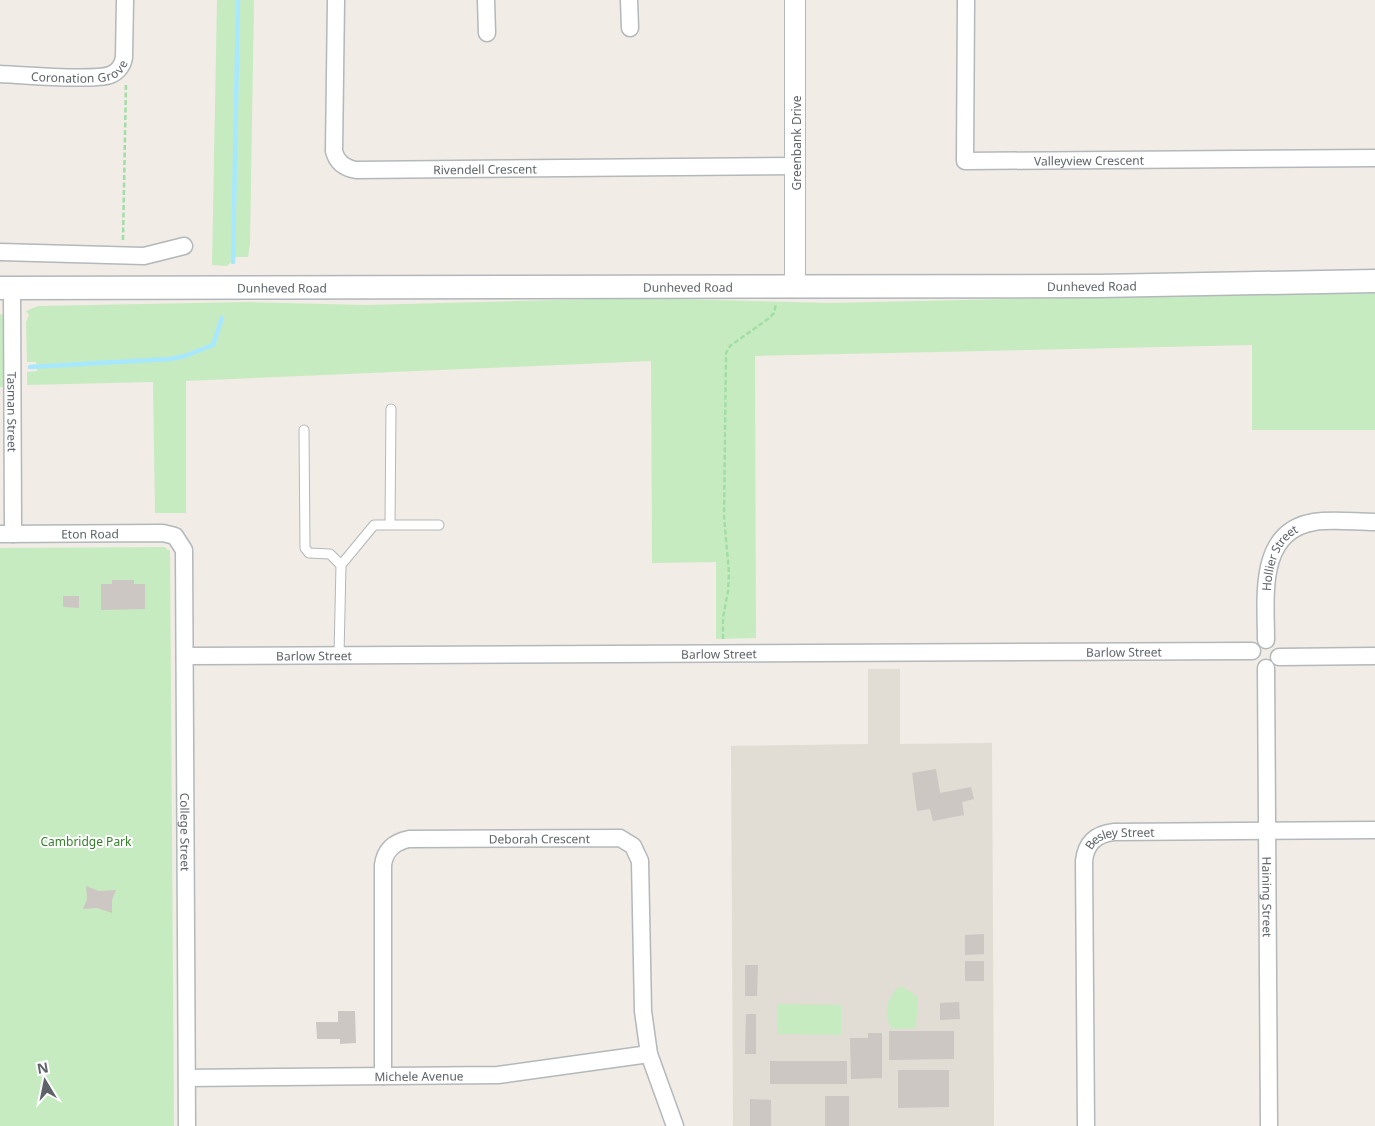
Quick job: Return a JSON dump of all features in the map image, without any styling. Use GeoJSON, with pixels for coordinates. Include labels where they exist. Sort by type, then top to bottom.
{"type":"FeatureCollection","features":[{"type":"Feature","properties":{"kind":"main road","name":"Dunheved Road"},"geometry":{"type":"LineString","coordinates":[[6,288],[1099,286],[1375,280]]}},
{"type":"Feature","properties":{"kind":"street","name":"Coronation Grove"},"geometry":{"type":"LineString","coordinates":[[0,74],[97,77],[115,72],[122,65],[124,57],[125,0]]}},
{"type":"Feature","properties":{"kind":"street","name":"Rivendell Crescent"},"geometry":{"type":"LineString","coordinates":[[336,0],[334,151],[337,160],[347,168],[366,170],[796,166]]}},
{"type":"Feature","properties":{"kind":"street"},"geometry":{"type":"LineString","coordinates":[[486,0],[487,33]]}},
{"type":"Feature","properties":{"kind":"street"},"geometry":{"type":"LineString","coordinates":[[629,0],[630,28]]}},
{"type":"Feature","properties":{"kind":"street","name":"Greenbank Drive"},"geometry":{"type":"LineString","coordinates":[[795,0],[795,286]]}},
{"type":"Feature","properties":{"kind":"street","name":"Valleyview Crescent"},"geometry":{"type":"LineString","coordinates":[[966,0],[965,161],[1375,158]]}},
{"type":"Feature","properties":{"kind":"street"},"geometry":{"type":"LineString","coordinates":[[0,252],[144,256],[184,246]]}},
{"type":"Feature","properties":{"kind":"street","name":"Tasman Street"},"geometry":{"type":"LineString","coordinates":[[6,288],[6,534]]}},
{"type":"Feature","properties":{"kind":"street","name":"Hollier Street"},"geometry":{"type":"LineString","coordinates":[[1266,640],[1268,563],[1280,541],[1294,529],[1314,522],[1375,522]]}},
{"type":"Feature","properties":{"kind":"street","name":"Eton Road"},"geometry":{"type":"LineString","coordinates":[[6,534],[163,533],[179,539]]}},
{"type":"Feature","properties":{"kind":"street","name":"College Street"},"geometry":{"type":"LineString","coordinates":[[179,539],[185,557],[188,1126]]}},
{"type":"Feature","properties":{"kind":"street"},"geometry":{"type":"LineString","coordinates":[[1266,640],[1276,645],[1279,657],[1275,664],[1266,668],[1255,663],[1252,651],[1258,642],[1266,640]]}},
{"type":"Feature","properties":{"kind":"street","name":"Barlow Street"},"geometry":{"type":"LineString","coordinates":[[185,656],[1252,651]]}},
{"type":"Feature","properties":{"kind":"street"},"geometry":{"type":"LineString","coordinates":[[1279,657],[1375,656]]}},
{"type":"Feature","properties":{"kind":"street","name":"Haining Street"},"geometry":{"type":"LineString","coordinates":[[1266,668],[1269,1126]]}},
{"type":"Feature","properties":{"kind":"street","name":"Besley Street"},"geometry":{"type":"LineString","coordinates":[[1086,1126],[1084,862],[1088,845],[1100,835],[1114,832],[1375,830]]}},
{"type":"Feature","properties":{"kind":"street","name":"Deborah Crescent"},"geometry":{"type":"LineString","coordinates":[[383,1076],[383,865],[385,855],[391,847],[408,839],[614,837],[630,843],[637,851],[641,866],[642,984],[649,1054],[675,1126]]}},
{"type":"Feature","properties":{"kind":"street","name":"Michele Avenue"},"geometry":{"type":"LineString","coordinates":[[187,1078],[508,1074],[649,1054]]}},
{"type":"Feature","properties":{"kind":"lane"},"geometry":{"type":"LineString","coordinates":[[390,524],[391,409]]}},
{"type":"Feature","properties":{"kind":"lane"},"geometry":{"type":"LineString","coordinates":[[304,430],[305,548],[309,553],[330,554],[341,565]]}},
{"type":"Feature","properties":{"kind":"lane"},"geometry":{"type":"LineString","coordinates":[[339,655],[341,565],[371,527],[377,524],[439,525]]}},
{"type":"Feature","properties":{"kind":"path"},"geometry":{"type":"LineString","coordinates":[[122,248],[124,77]]}},
{"type":"Feature","properties":{"kind":"path"},"geometry":{"type":"LineString","coordinates":[[723,653],[723,618],[729,573],[724,516],[726,353],[730,346],[774,313],[776,303]]}},
{"type":"Feature","properties":{"kind":"shaded area"},"geometry":{"type":"Polygon","coordinates":[[[868,669],[900,669],[900,744],[992,743],[994,1126],[733,1126],[731,746],[868,744],[868,669]]]}},
{"type":"Feature","properties":{"kind":"green space"},"geometry":{"type":"Polygon","coordinates":[[[217,0],[254,0],[250,244],[248,257],[236,257],[227,266],[212,265],[217,0]]]}},
{"type":"Feature","properties":{"kind":"green space"},"geometry":{"type":"Polygon","coordinates":[[[1375,291],[1375,430],[1252,430],[1252,345],[755,356],[756,638],[716,639],[716,562],[652,563],[651,361],[186,381],[186,513],[155,513],[153,382],[27,385],[27,372],[37,371],[36,362],[27,362],[26,322],[29,315],[26,311],[38,306],[248,302],[366,305],[630,298],[830,303],[1375,291]]]}},
{"type":"Feature","properties":{"kind":"green space"},"geometry":{"type":"Polygon","coordinates":[[[0,314],[3,315],[3,387],[0,387],[0,314]]]}},
{"type":"Feature","properties":{"kind":"green space","name":"Cambridge Park"},"geometry":{"type":"Polygon","coordinates":[[[164,547],[170,551],[174,1126],[0,1126],[0,548],[164,547]]]}},
{"type":"Feature","properties":{"kind":"green space"},"geometry":{"type":"Polygon","coordinates":[[[903,987],[918,997],[916,1028],[892,1029],[887,1018],[888,1003],[897,988],[903,987]]]}},
{"type":"Feature","properties":{"kind":"green space"},"geometry":{"type":"Polygon","coordinates":[[[778,1004],[841,1005],[841,1035],[777,1034],[778,1004]]]}},
{"type":"Feature","properties":{"kind":"building"},"geometry":{"type":"Polygon","coordinates":[[[112,580],[134,580],[134,584],[145,584],[145,609],[101,610],[101,584],[112,584],[112,580]]]}},
{"type":"Feature","properties":{"kind":"building"},"geometry":{"type":"Polygon","coordinates":[[[63,596],[79,596],[79,608],[63,607],[63,596]]]}},
{"type":"Feature","properties":{"kind":"building"},"geometry":{"type":"Polygon","coordinates":[[[936,769],[940,793],[971,787],[974,799],[962,802],[964,815],[933,821],[930,809],[917,811],[912,773],[936,769]]]}},
{"type":"Feature","properties":{"kind":"building"},"geometry":{"type":"Polygon","coordinates":[[[86,886],[99,891],[116,890],[112,900],[112,913],[97,908],[83,909],[87,899],[86,886]]]}},
{"type":"Feature","properties":{"kind":"building"},"geometry":{"type":"Polygon","coordinates":[[[984,934],[984,954],[965,955],[965,935],[984,934]]]}},
{"type":"Feature","properties":{"kind":"building"},"geometry":{"type":"Polygon","coordinates":[[[965,961],[984,961],[984,981],[965,981],[965,961]]]}},
{"type":"Feature","properties":{"kind":"building"},"geometry":{"type":"Polygon","coordinates":[[[745,965],[758,965],[757,996],[745,996],[745,965]]]}},
{"type":"Feature","properties":{"kind":"building"},"geometry":{"type":"Polygon","coordinates":[[[959,1002],[960,1019],[940,1020],[940,1003],[959,1002]]]}},
{"type":"Feature","properties":{"kind":"building"},"geometry":{"type":"Polygon","coordinates":[[[338,1011],[355,1011],[356,1043],[340,1044],[340,1039],[317,1039],[316,1022],[338,1022],[338,1011]]]}},
{"type":"Feature","properties":{"kind":"building"},"geometry":{"type":"Polygon","coordinates":[[[746,1014],[756,1014],[756,1054],[745,1054],[746,1014]]]}},
{"type":"Feature","properties":{"kind":"building"},"geometry":{"type":"Polygon","coordinates":[[[889,1031],[954,1031],[954,1059],[889,1060],[889,1031]]]}},
{"type":"Feature","properties":{"kind":"building"},"geometry":{"type":"Polygon","coordinates":[[[868,1033],[882,1033],[882,1078],[851,1079],[850,1038],[868,1038],[868,1033]]]}},
{"type":"Feature","properties":{"kind":"building"},"geometry":{"type":"Polygon","coordinates":[[[770,1061],[847,1061],[847,1084],[770,1084],[770,1061]]]}},
{"type":"Feature","properties":{"kind":"building"},"geometry":{"type":"Polygon","coordinates":[[[898,1070],[949,1070],[949,1107],[898,1108],[898,1070]]]}},
{"type":"Feature","properties":{"kind":"building"},"geometry":{"type":"Polygon","coordinates":[[[825,1096],[849,1096],[849,1126],[825,1126],[825,1096]]]}},
{"type":"Feature","properties":{"kind":"building"},"geometry":{"type":"Polygon","coordinates":[[[750,1099],[771,1100],[771,1126],[750,1126],[750,1099]]]}},
{"type":"Feature","properties":{"kind":"waterway"},"geometry":{"type":"LineString","coordinates":[[233,262],[238,0]]}},
{"type":"Feature","properties":{"kind":"waterway"},"geometry":{"type":"LineString","coordinates":[[30,367],[170,359],[185,356],[213,345],[222,318]]}}]}
